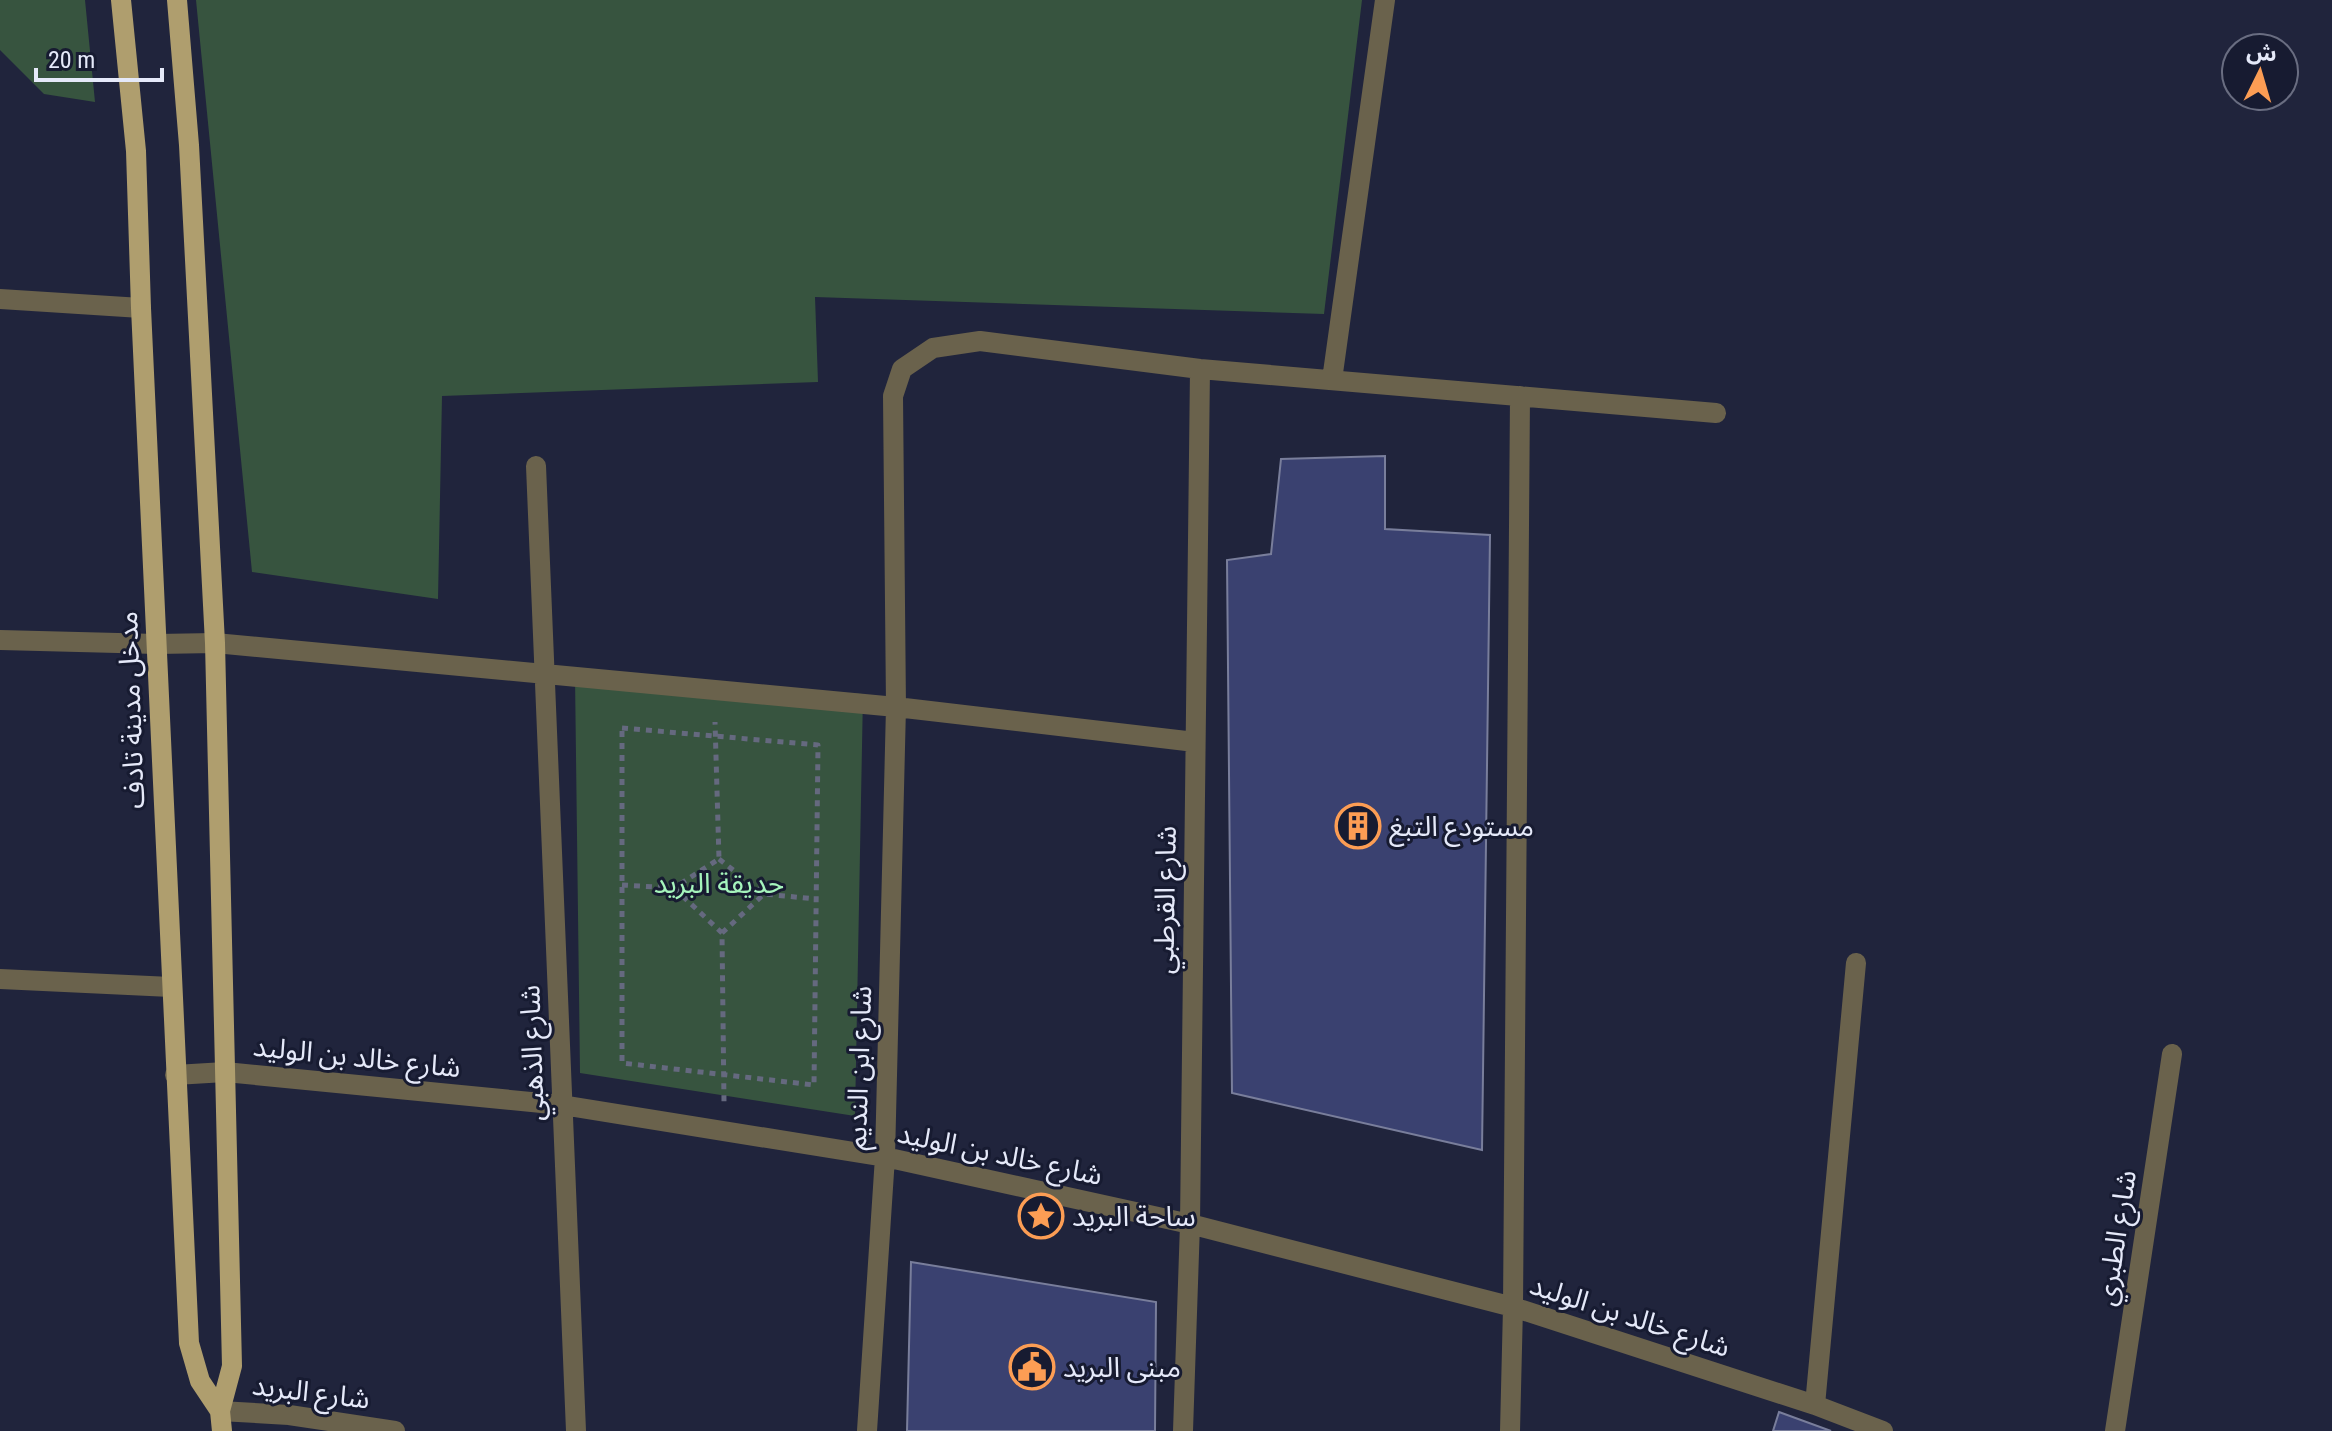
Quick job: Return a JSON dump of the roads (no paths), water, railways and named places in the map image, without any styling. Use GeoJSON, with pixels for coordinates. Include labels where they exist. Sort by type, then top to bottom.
{"type":"FeatureCollection","features":[{"type":"Feature","properties":{"kind":"main road","name":"مدخل مدينة تادف"},"geometry":{"type":"LineString","coordinates":[[121,0],[136,151],[189,1343],[200,1381],[221,1421]]}},
{"type":"Feature","properties":{"kind":"main road"},"geometry":{"type":"LineString","coordinates":[[177,0],[189,145],[215,643],[232,1366],[221,1421]]}},
{"type":"Feature","properties":{"kind":"street"},"geometry":{"type":"LineString","coordinates":[[1332,380],[1385,0]]}},
{"type":"Feature","properties":{"kind":"street"},"geometry":{"type":"LineString","coordinates":[[0,299],[141,308]]}},
{"type":"Feature","properties":{"kind":"street","name":"شارع ابن النديم"},"geometry":{"type":"LineString","coordinates":[[867,1431],[885,1157],[896,707],[893,396],[902,369],[933,348],[980,341],[1200,369],[1716,413]]}},
{"type":"Feature","properties":{"kind":"street","name":"شارع القرطبي"},"geometry":{"type":"LineString","coordinates":[[1183,1431],[1190,1224],[1200,369]]}},
{"type":"Feature","properties":{"kind":"street"},"geometry":{"type":"LineString","coordinates":[[1510,1431],[1520,396]]}},
{"type":"Feature","properties":{"kind":"street","name":"شارع الذهبي"},"geometry":{"type":"LineString","coordinates":[[536,466],[576,1431]]}},
{"type":"Feature","properties":{"kind":"street"},"geometry":{"type":"LineString","coordinates":[[0,640],[215,643],[896,707],[1195,742]]}},
{"type":"Feature","properties":{"kind":"street"},"geometry":{"type":"LineString","coordinates":[[1815,1405],[1856,963]]}},
{"type":"Feature","properties":{"kind":"street"},"geometry":{"type":"LineString","coordinates":[[0,979],[171,987]]}},
{"type":"Feature","properties":{"kind":"street","name":"شارع الطبري"},"geometry":{"type":"LineString","coordinates":[[2115,1431],[2172,1054]]}},
{"type":"Feature","properties":{"kind":"street","name":"شارع خالد بن الوليد"},"geometry":{"type":"LineString","coordinates":[[175,1075],[225,1072],[562,1105],[885,1157],[1190,1224],[1513,1307],[1815,1405],[1883,1431]]}},
{"type":"Feature","properties":{"kind":"street","name":"شارع البريد"},"geometry":{"type":"LineString","coordinates":[[221,1421],[289,1415],[395,1431]]}},
{"type":"Feature","properties":{"kind":"place","name":"مستودع التبغ"},"geometry":{"type":"Point","coordinates":[1358,826]}},
{"type":"Feature","properties":{"kind":"place","name":"ساحة البريد"},"geometry":{"type":"Point","coordinates":[1041,1216]}},
{"type":"Feature","properties":{"kind":"place","name":"مبنى البريد"},"geometry":{"type":"Point","coordinates":[1032,1367]}},
{"type":"Feature","properties":{"kind":"park label","name":"حديقة البريد"},"geometry":{"type":"Point","coordinates":[719,883]}}]}
